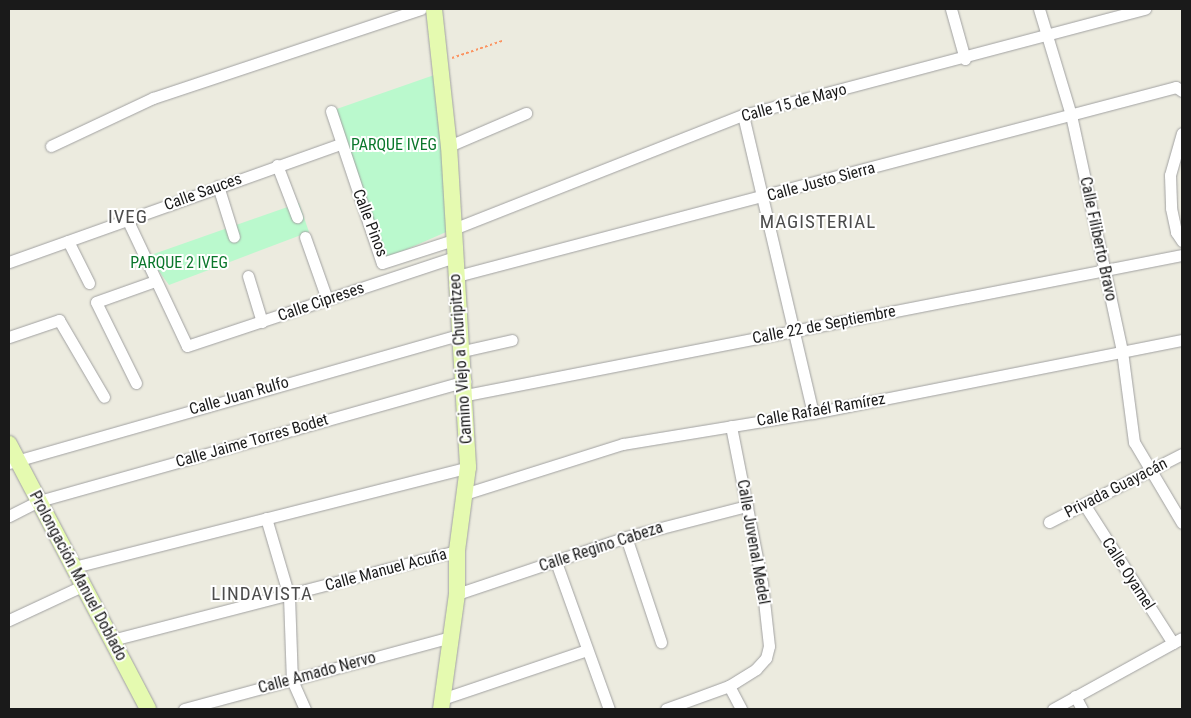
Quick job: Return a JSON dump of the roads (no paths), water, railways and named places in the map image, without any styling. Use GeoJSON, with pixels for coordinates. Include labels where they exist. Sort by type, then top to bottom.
{"type":"FeatureCollection","features":[{"type":"Feature","properties":{"kind":"street"},"geometry":{"type":"LineString","coordinates":[[51,146],[153,98],[420,9]]}},
{"type":"Feature","properties":{"kind":"street","name":"Camino Viejo a Churipitzeo"},"geometry":{"type":"LineString","coordinates":[[434,9],[449,146],[453,234],[466,388],[468,467],[456,551],[457,594],[441,704]]}},
{"type":"Feature","properties":{"kind":"street"},"geometry":{"type":"LineString","coordinates":[[952,9],[965,59]]}},
{"type":"Feature","properties":{"kind":"street","name":"Calle Filiberto Bravo"},"geometry":{"type":"LineString","coordinates":[[1039,9],[1071,115],[1105,269],[1122,351],[1134,442],[1148,471],[1182,523]]}},
{"type":"Feature","properties":{"kind":"street","name":"Calle 15 de Mayo"},"geometry":{"type":"LineString","coordinates":[[453,234],[743,115],[965,59],[1145,9]]}},
{"type":"Feature","properties":{"kind":"street","name":"Calle Justo Sierra"},"geometry":{"type":"LineString","coordinates":[[457,276],[1176,87],[1182,91]]}},
{"type":"Feature","properties":{"kind":"street"},"geometry":{"type":"LineString","coordinates":[[331,111],[341,144]]}},
{"type":"Feature","properties":{"kind":"street"},"geometry":{"type":"LineString","coordinates":[[449,146],[526,114]]}},
{"type":"Feature","properties":{"kind":"street"},"geometry":{"type":"LineString","coordinates":[[743,115],[813,413]]}},
{"type":"Feature","properties":{"kind":"street"},"geometry":{"type":"LineString","coordinates":[[1182,132],[1170,175],[1171,208],[1176,232],[1182,241]]}},
{"type":"Feature","properties":{"kind":"street","name":"Calle Sauces"},"geometry":{"type":"LineString","coordinates":[[9,262],[277,165],[341,144]]}},
{"type":"Feature","properties":{"kind":"street","name":"Calle Pinos"},"geometry":{"type":"LineString","coordinates":[[341,144],[382,263],[453,234]]}},
{"type":"Feature","properties":{"kind":"street"},"geometry":{"type":"LineString","coordinates":[[277,165],[297,216]]}},
{"type":"Feature","properties":{"kind":"street"},"geometry":{"type":"LineString","coordinates":[[218,186],[234,237]]}},
{"type":"Feature","properties":{"kind":"street"},"geometry":{"type":"LineString","coordinates":[[1171,208],[1182,199]]}},
{"type":"Feature","properties":{"kind":"street"},"geometry":{"type":"LineString","coordinates":[[127,219],[155,281],[96,302],[136,383]]}},
{"type":"Feature","properties":{"kind":"street"},"geometry":{"type":"LineString","coordinates":[[305,237],[327,299]]}},
{"type":"Feature","properties":{"kind":"street"},"geometry":{"type":"LineString","coordinates":[[68,241],[89,283]]}},
{"type":"Feature","properties":{"kind":"street","name":"Calle 22 de Septiembre"},"geometry":{"type":"LineString","coordinates":[[466,388],[795,330],[1182,255]]}},
{"type":"Feature","properties":{"kind":"street","name":"Calle Cipreses"},"geometry":{"type":"LineString","coordinates":[[155,281],[187,346],[455,257]]}},
{"type":"Feature","properties":{"kind":"street"},"geometry":{"type":"LineString","coordinates":[[248,276],[262,322]]}},
{"type":"Feature","properties":{"kind":"street"},"geometry":{"type":"LineString","coordinates":[[9,337],[59,320],[104,397]]}},
{"type":"Feature","properties":{"kind":"street","name":"Calle Juan Rulfo"},"geometry":{"type":"LineString","coordinates":[[13,461],[461,334]]}},
{"type":"Feature","properties":{"kind":"street"},"geometry":{"type":"LineString","coordinates":[[463,351],[512,340]]}},
{"type":"Feature","properties":{"kind":"street","name":"Calle Rafaél Ramírez"},"geometry":{"type":"LineString","coordinates":[[464,494],[623,444],[813,413],[1182,340]]}},
{"type":"Feature","properties":{"kind":"street","name":"Calle Jaime Torres Bodet"},"geometry":{"type":"LineString","coordinates":[[9,516],[39,502],[466,388]]}},
{"type":"Feature","properties":{"kind":"street","name":"Calle Juvenal Medel"},"geometry":{"type":"LineString","coordinates":[[729,686],[766,658],[770,646],[762,583],[731,426]]}},
{"type":"Feature","properties":{"kind":"street","name":"Prolongación Manuel Doblado"},"geometry":{"type":"LineString","coordinates":[[9,444],[13,461],[39,502],[84,585],[145,708]]}},
{"type":"Feature","properties":{"kind":"street","name":"Privada Guayacán"},"geometry":{"type":"LineString","coordinates":[[1049,522],[1182,454]]}},
{"type":"Feature","properties":{"kind":"street"},"geometry":{"type":"LineString","coordinates":[[74,567],[468,467]]}},
{"type":"Feature","properties":{"kind":"street","name":"Calle Oyamel"},"geometry":{"type":"LineString","coordinates":[[1084,504],[1177,640]]}},
{"type":"Feature","properties":{"kind":"street","name":"Calle Regino Cabeza"},"geometry":{"type":"LineString","coordinates":[[457,594],[556,562],[626,536],[747,506]]}},
{"type":"Feature","properties":{"kind":"street"},"geometry":{"type":"LineString","coordinates":[[266,518],[289,596],[292,680],[305,709]]}},
{"type":"Feature","properties":{"kind":"street"},"geometry":{"type":"LineString","coordinates":[[626,536],[661,642]]}},
{"type":"Feature","properties":{"kind":"street","name":"Calle Manuel Acuña"},"geometry":{"type":"LineString","coordinates":[[112,640],[289,596],[456,551]]}},
{"type":"Feature","properties":{"kind":"street"},"geometry":{"type":"LineString","coordinates":[[556,562],[608,709]]}},
{"type":"Feature","properties":{"kind":"street"},"geometry":{"type":"LineString","coordinates":[[9,620],[84,585]]}},
{"type":"Feature","properties":{"kind":"street","name":"Calle Amado Nervo"},"geometry":{"type":"LineString","coordinates":[[184,709],[450,637]]}},
{"type":"Feature","properties":{"kind":"street"},"geometry":{"type":"LineString","coordinates":[[1053,709],[1177,640]]}},
{"type":"Feature","properties":{"kind":"street"},"geometry":{"type":"LineString","coordinates":[[441,704],[587,650]]}},
{"type":"Feature","properties":{"kind":"street"},"geometry":{"type":"LineString","coordinates":[[666,709],[729,686],[741,709]]}},
{"type":"Feature","properties":{"kind":"street"},"geometry":{"type":"LineString","coordinates":[[1075,696],[1082,709]]}},
{"type":"Feature","properties":{"kind":"district","name":"IVEG"},"geometry":{"type":"Point","coordinates":[128,217]}},
{"type":"Feature","properties":{"kind":"district","name":"MAGISTERIAL"},"geometry":{"type":"Point","coordinates":[818,222]}},
{"type":"Feature","properties":{"kind":"district","name":"LINDAVISTA"},"geometry":{"type":"Point","coordinates":[262,594]}},
{"type":"Feature","properties":{"kind":"park label","name":"PARQUE IVEG"},"geometry":{"type":"Point","coordinates":[394,145]}},
{"type":"Feature","properties":{"kind":"park label","name":"PARQUE 2 IVEG"},"geometry":{"type":"Point","coordinates":[179,263]}}]}
